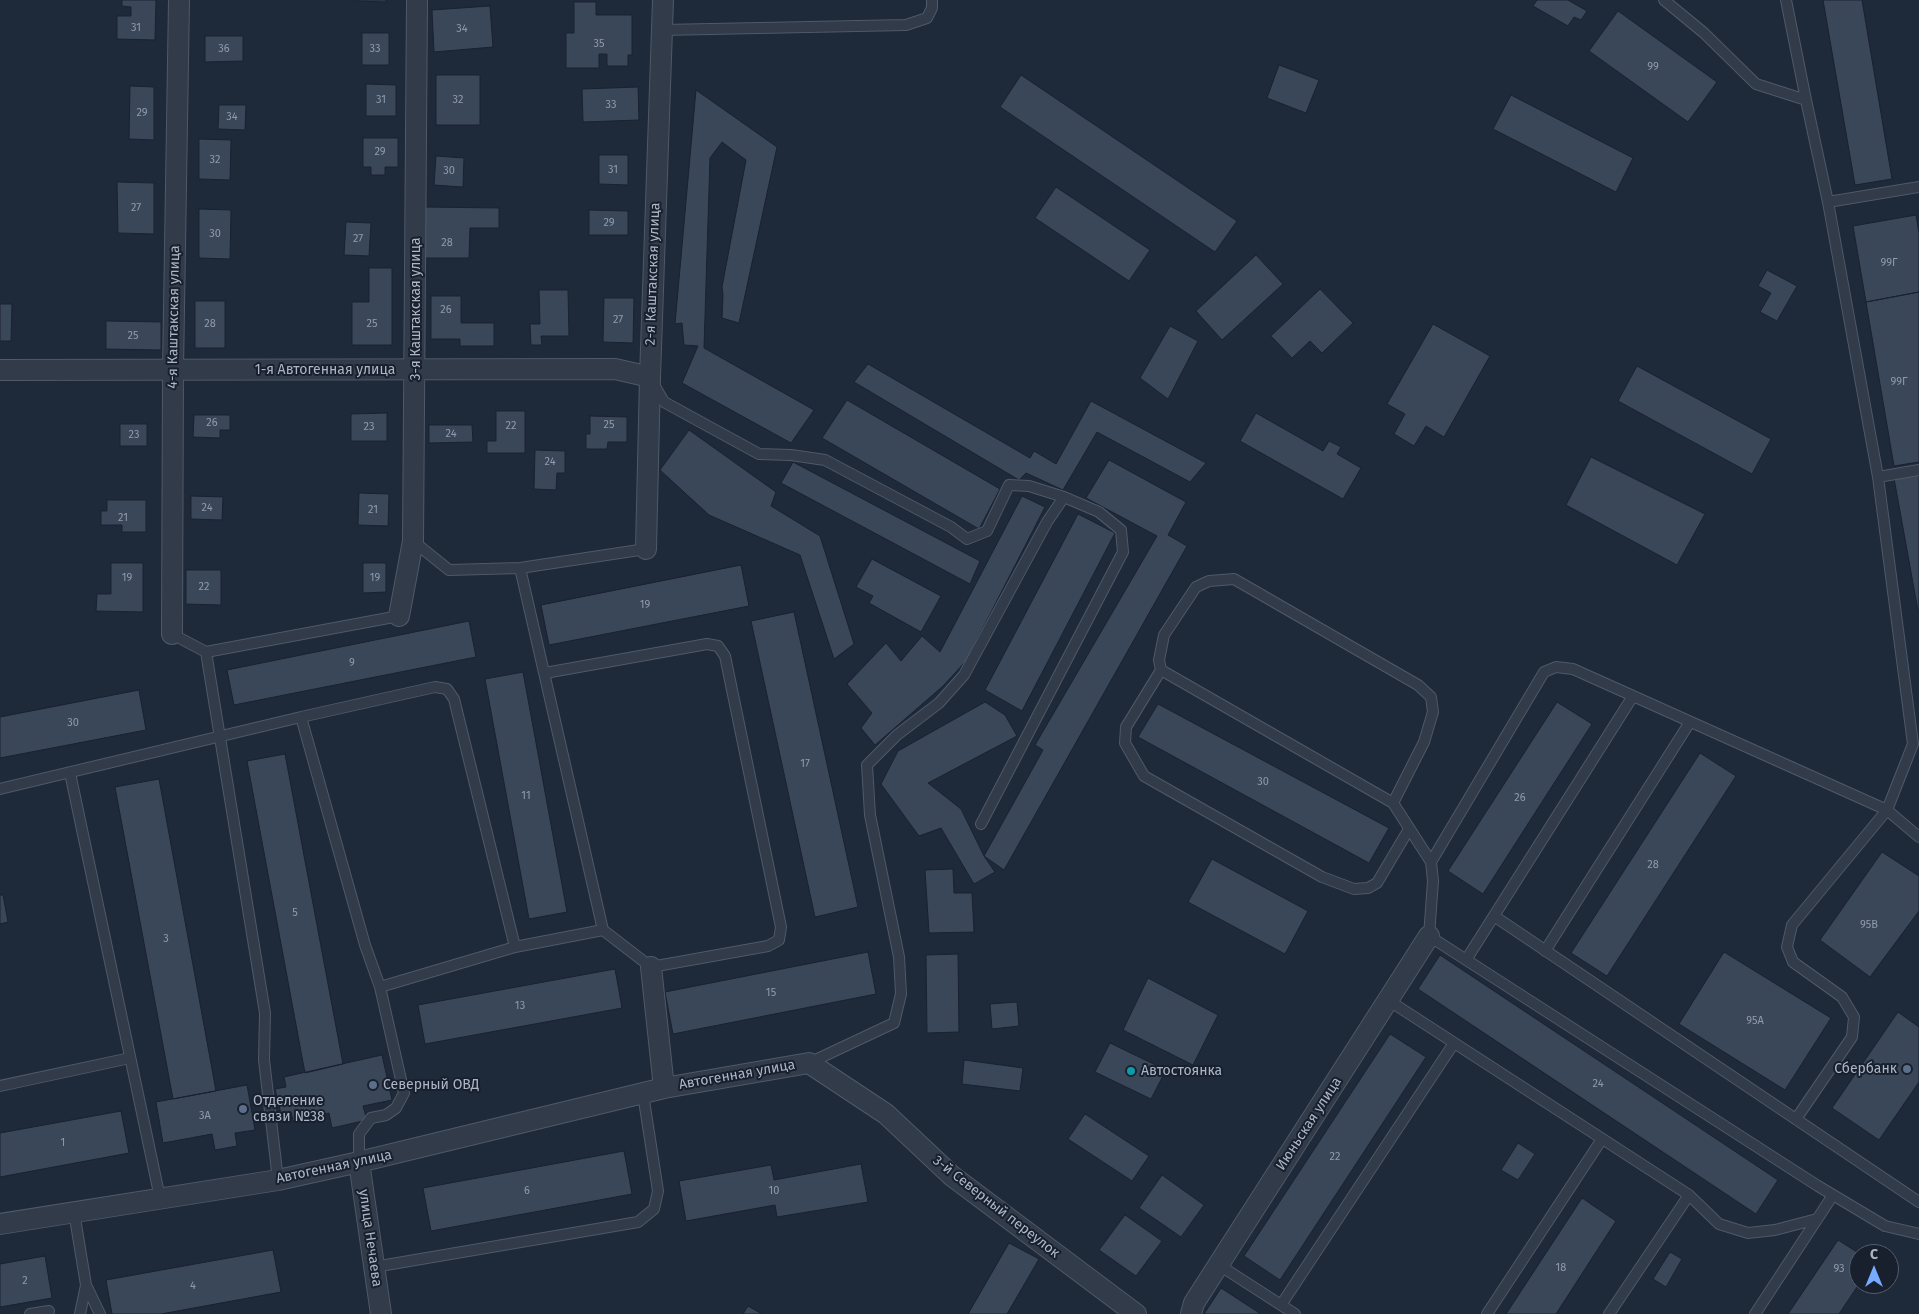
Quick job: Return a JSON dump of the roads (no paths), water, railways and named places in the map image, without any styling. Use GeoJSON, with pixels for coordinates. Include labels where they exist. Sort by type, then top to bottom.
{"type":"FeatureCollection","features":[{"type":"Feature","properties":{"kind":"street","name":"4-я Каштакская улица"},"geometry":{"type":"LineString","coordinates":[[172,634],[173,370],[179,0]]}},
{"type":"Feature","properties":{"kind":"street","name":"3-я Каштакская улица"},"geometry":{"type":"LineString","coordinates":[[399,616],[413,541],[416,371],[417,0]]}},
{"type":"Feature","properties":{"kind":"street","name":"2-я Каштакская улица"},"geometry":{"type":"LineString","coordinates":[[646,549],[663,0]]}},
{"type":"Feature","properties":{"kind":"street","name":"1-я Автогенная улица"},"geometry":{"type":"LineString","coordinates":[[0,370],[416,371],[615,369],[650,377]]}},
{"type":"Feature","properties":{"kind":"street","name":"Июньская улица"},"geometry":{"type":"LineString","coordinates":[[1191,1314],[1194,1303],[1430,936]]}},
{"type":"Feature","properties":{"kind":"street","name":"Автогенная улица"},"geometry":{"type":"LineString","coordinates":[[650,967],[664,1088]]}},
{"type":"Feature","properties":{"kind":"street","name":"Автогенная улица"},"geometry":{"type":"LineString","coordinates":[[0,1224],[278,1180],[664,1088],[810,1063]]}},
{"type":"Feature","properties":{"kind":"street","name":"3-й Северный переулок"},"geometry":{"type":"LineString","coordinates":[[810,1063],[886,1114],[952,1176],[1136,1314]]}},
{"type":"Feature","properties":{"kind":"street","name":"улица Нечаева"},"geometry":{"type":"LineString","coordinates":[[359,1162],[381,1314]]}},
{"type":"Feature","properties":{"kind":"lane"},"geometry":{"type":"LineString","coordinates":[[662,30],[906,24],[927,18],[932,8],[932,0]]}},
{"type":"Feature","properties":{"kind":"lane"},"geometry":{"type":"LineString","coordinates":[[1664,0],[1704,34],[1756,84],[1806,100]]}},
{"type":"Feature","properties":{"kind":"lane"},"geometry":{"type":"LineString","coordinates":[[1786,0],[1828,202],[1878,477],[1912,744],[1886,810],[1792,924],[1787,947],[1793,962],[1842,998],[1854,1017],[1852,1037],[1796,1119]]}},
{"type":"Feature","properties":{"kind":"lane"},"geometry":{"type":"LineString","coordinates":[[1828,202],[1919,187]]}},
{"type":"Feature","properties":{"kind":"lane"},"geometry":{"type":"LineString","coordinates":[[650,377],[664,402],[759,454],[791,455],[825,460],[951,527],[967,539],[987,531],[1010,484],[1029,486],[1064,497],[1099,512],[1121,530],[1123,552],[981,824]]}},
{"type":"Feature","properties":{"kind":"lane"},"geometry":{"type":"LineString","coordinates":[[1878,477],[1919,470]]}},
{"type":"Feature","properties":{"kind":"lane"},"geometry":{"type":"LineString","coordinates":[[810,1063],[894,1023],[901,994],[899,957],[870,815],[867,765],[897,735],[939,703],[964,675],[1047,522],[1064,497]]}},
{"type":"Feature","properties":{"kind":"lane"},"geometry":{"type":"LineString","coordinates":[[413,541],[448,570],[520,568],[646,549]]}},
{"type":"Feature","properties":{"kind":"lane"},"geometry":{"type":"LineString","coordinates":[[520,568],[603,930],[650,967],[768,946],[779,940],[782,927],[725,656],[718,646],[706,644],[545,673]]}},
{"type":"Feature","properties":{"kind":"lane"},"geometry":{"type":"LineString","coordinates":[[1393,802],[1424,742],[1432,712],[1431,697],[1418,685],[1234,579],[1209,581],[1196,587],[1164,635],[1159,660],[1161,670],[1126,727],[1125,743],[1144,776],[1322,877],[1354,890],[1368,888],[1378,883],[1409,829]]}},
{"type":"Feature","properties":{"kind":"lane"},"geometry":{"type":"LineString","coordinates":[[172,634],[206,652],[399,616]]}},
{"type":"Feature","properties":{"kind":"lane"},"geometry":{"type":"LineString","coordinates":[[206,652],[265,1013],[264,1060],[278,1180]]}},
{"type":"Feature","properties":{"kind":"lane"},"geometry":{"type":"LineString","coordinates":[[1432,862],[1544,672],[1556,667],[1573,669],[1886,810],[1919,837]]}},
{"type":"Feature","properties":{"kind":"lane"},"geometry":{"type":"LineString","coordinates":[[1161,670],[1393,802],[1432,862],[1430,936],[1833,1195],[1884,1226],[1919,1234]]}},
{"type":"Feature","properties":{"kind":"lane"},"geometry":{"type":"LineString","coordinates":[[0,788],[435,687],[447,689],[454,699],[515,947]]}},
{"type":"Feature","properties":{"kind":"lane"},"geometry":{"type":"LineString","coordinates":[[1466,960],[1633,696]]}},
{"type":"Feature","properties":{"kind":"lane"},"geometry":{"type":"LineString","coordinates":[[301,717],[365,945],[380,987],[404,1093],[396,1108],[386,1115],[371,1118],[359,1134],[359,1162]]}},
{"type":"Feature","properties":{"kind":"lane"},"geometry":{"type":"LineString","coordinates":[[1545,951],[1690,722]]}},
{"type":"Feature","properties":{"kind":"lane"},"geometry":{"type":"LineString","coordinates":[[70,773],[160,1198]]}},
{"type":"Feature","properties":{"kind":"lane"},"geometry":{"type":"LineString","coordinates":[[1494,916],[1919,1202]]}},
{"type":"Feature","properties":{"kind":"lane"},"geometry":{"type":"LineString","coordinates":[[380,987],[515,947],[603,930]]}},
{"type":"Feature","properties":{"kind":"lane"},"geometry":{"type":"LineString","coordinates":[[1388,1000],[1689,1195],[1718,1224],[1748,1233],[1775,1230],[1817,1219]]}},
{"type":"Feature","properties":{"kind":"lane"},"geometry":{"type":"LineString","coordinates":[[1281,1306],[1454,1043]]}},
{"type":"Feature","properties":{"kind":"lane"},"geometry":{"type":"LineString","coordinates":[[0,1086],[130,1058]]}},
{"type":"Feature","properties":{"kind":"lane"},"geometry":{"type":"LineString","coordinates":[[374,1267],[638,1222],[654,1208],[658,1191],[643,1094]]}},
{"type":"Feature","properties":{"kind":"lane"},"geometry":{"type":"LineString","coordinates":[[1486,1314],[1602,1140]]}},
{"type":"Feature","properties":{"kind":"lane"},"geometry":{"type":"LineString","coordinates":[[1609,1314],[1689,1195]]}},
{"type":"Feature","properties":{"kind":"lane"},"geometry":{"type":"LineString","coordinates":[[1755,1314],[1833,1195]]}},
{"type":"Feature","properties":{"kind":"lane"},"geometry":{"type":"LineString","coordinates":[[74,1212],[86,1285],[100,1314]]}},
{"type":"Feature","properties":{"kind":"lane"},"geometry":{"type":"LineString","coordinates":[[1219,1265],[1295,1314]]}},
{"type":"Feature","properties":{"kind":"lane"},"geometry":{"type":"LineString","coordinates":[[80,1314],[86,1285]]}},
{"type":"Feature","properties":{"kind":"lane"},"geometry":{"type":"LineString","coordinates":[[30,1314],[49,1311]]}},
{"type":"Feature","properties":{"kind":"place","name":"Сбербанк"},"geometry":{"type":"Point","coordinates":[1907,1069]}},
{"type":"Feature","properties":{"kind":"place","name":"Автостоянка"},"geometry":{"type":"Point","coordinates":[1131,1071]}},
{"type":"Feature","properties":{"kind":"place","name":"Северный ОВД"},"geometry":{"type":"Point","coordinates":[373,1085]}},
{"type":"Feature","properties":{"kind":"place","name":"Отделение связи №38"},"geometry":{"type":"Point","coordinates":[243,1109]}}]}
